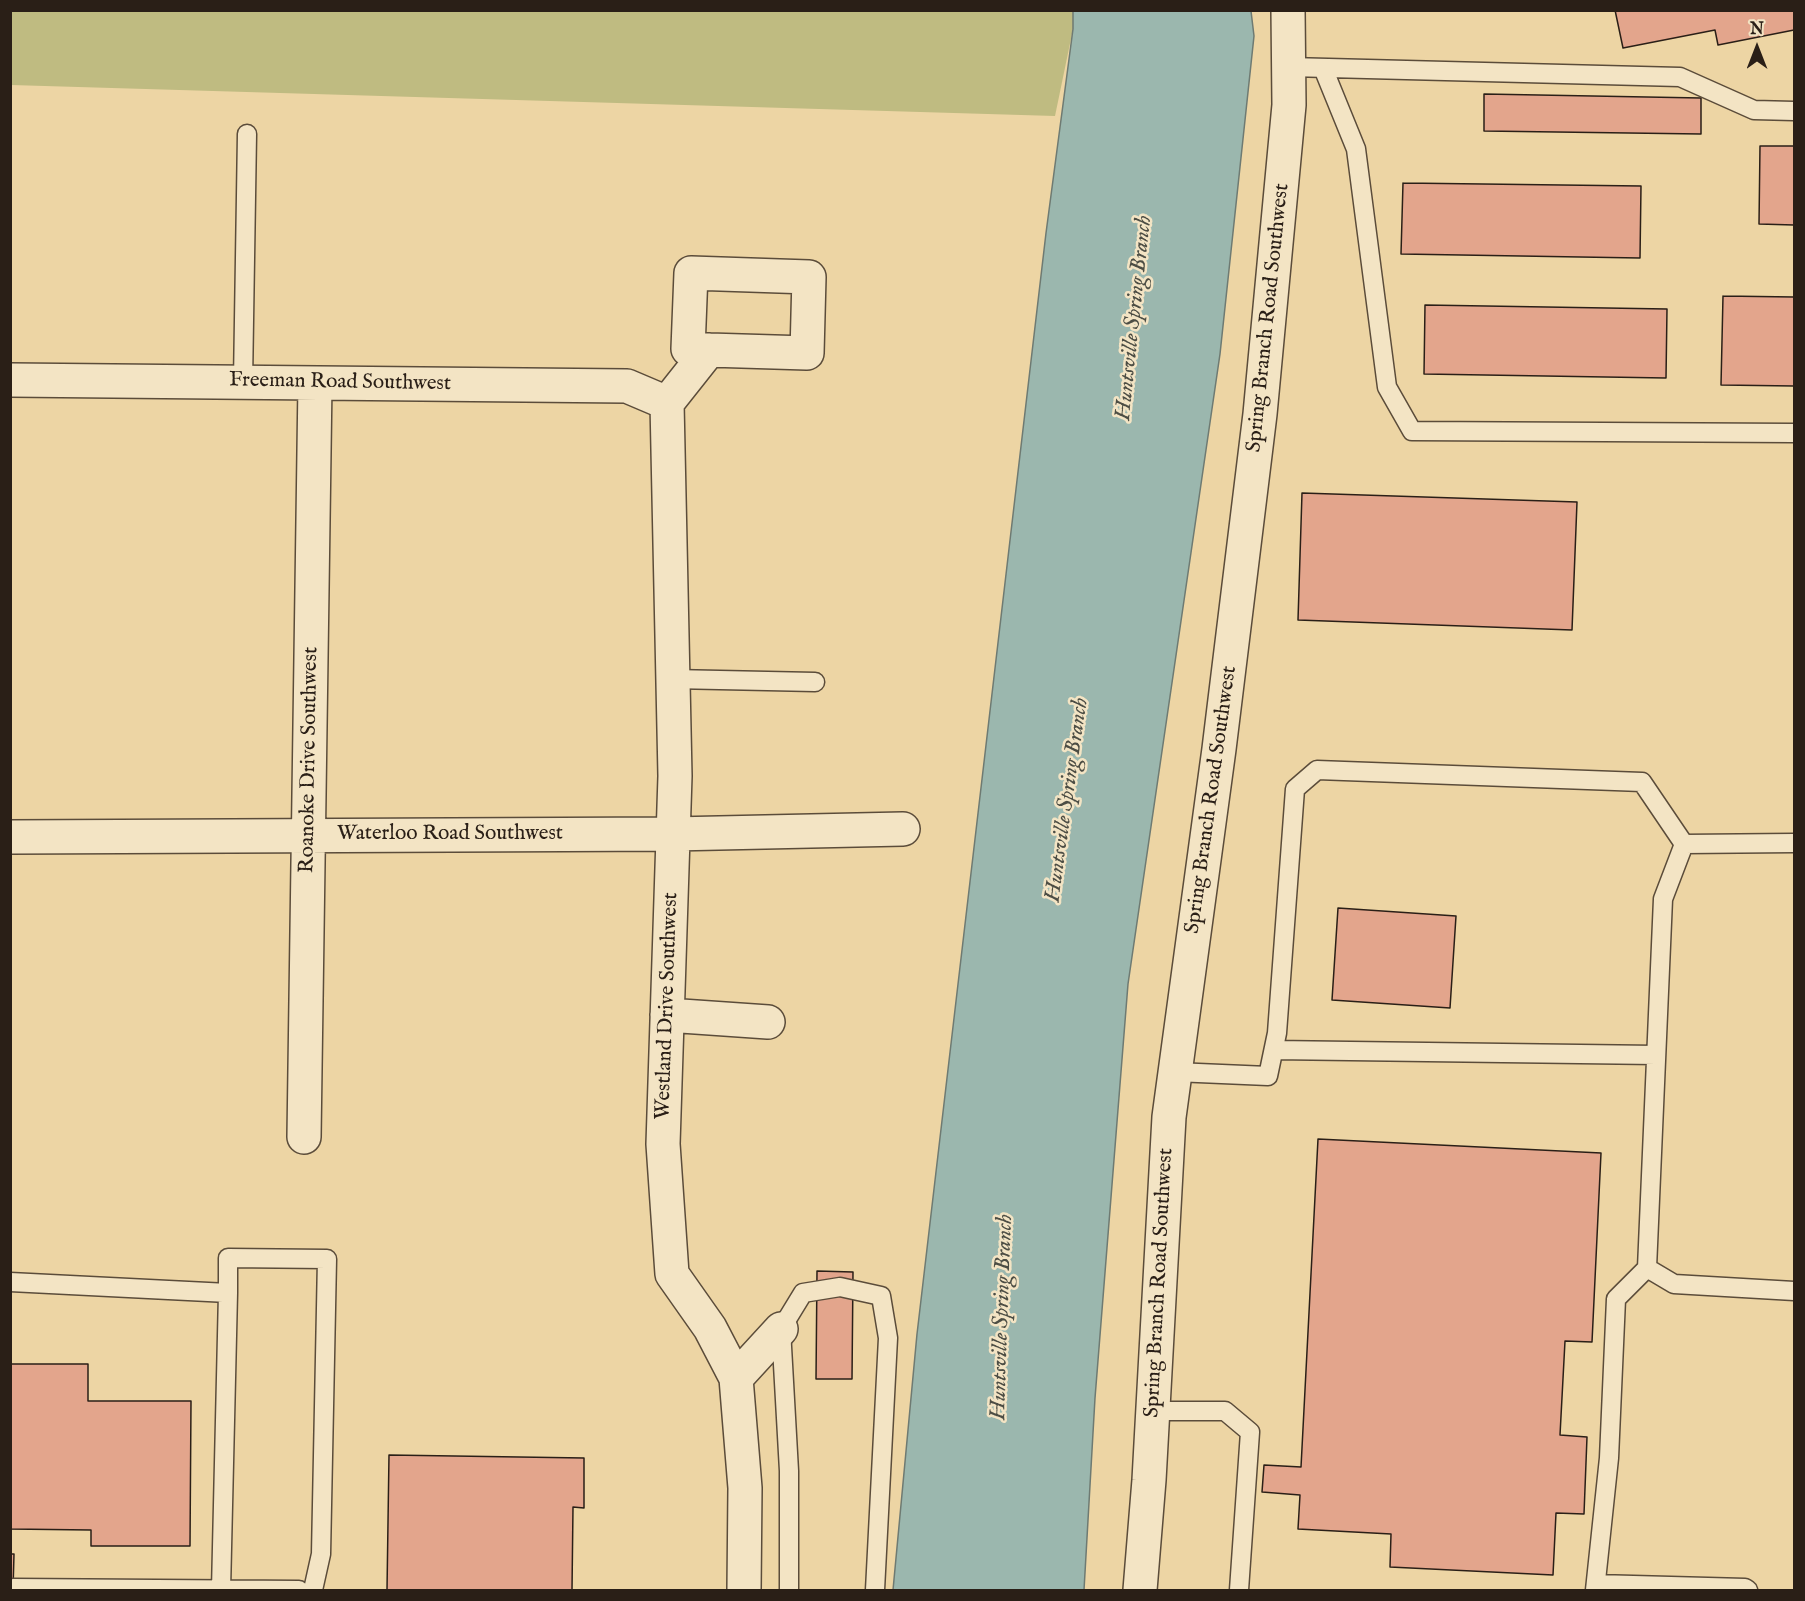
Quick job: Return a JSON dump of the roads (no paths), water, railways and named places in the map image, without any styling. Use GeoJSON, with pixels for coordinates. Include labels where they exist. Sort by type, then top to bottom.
{"type":"FeatureCollection","features":[{"type":"Feature","properties":{"kind":"street","name":"Spring Branch Road Southwest"},"geometry":{"type":"LineString","coordinates":[[1140,1590],[1153,1411],[1169,1117],[1219,749],[1260,414],[1290,105],[1288,10]]}},
{"type":"Feature","properties":{"kind":"street"},"geometry":{"type":"LineString","coordinates":[[667,403],[709,350]]}},
{"type":"Feature","properties":{"kind":"street","name":"Freeman Road Southwest"},"geometry":{"type":"LineString","coordinates":[[10,380],[627,386],[667,403]]}},
{"type":"Feature","properties":{"kind":"street","name":"Roanoke Drive Southwest"},"geometry":{"type":"LineString","coordinates":[[304,1137],[315,383]]}},
{"type":"Feature","properties":{"kind":"street","name":"Westland Drive Southwest"},"geometry":{"type":"LineString","coordinates":[[667,403],[675,776],[663,1144],[672,1274],[710,1328],[736,1378],[745,1488],[744,1590]]}},
{"type":"Feature","properties":{"kind":"street","name":"Waterloo Road Southwest"},"geometry":{"type":"LineString","coordinates":[[10,837],[673,834],[903,829]]}},
{"type":"Feature","properties":{"kind":"street"},"geometry":{"type":"LineString","coordinates":[[667,1015],[768,1022]]}},
{"type":"Feature","properties":{"kind":"street"},"geometry":{"type":"LineString","coordinates":[[736,1378],[781,1329]]}},
{"type":"Feature","properties":{"kind":"lane"},"geometry":{"type":"LineString","coordinates":[[1288,67],[1680,77],[1754,110],[1794,111]]}},
{"type":"Feature","properties":{"kind":"lane"},"geometry":{"type":"LineString","coordinates":[[1323,68],[1356,149],[1388,387],[1412,431],[1794,433]]}},
{"type":"Feature","properties":{"kind":"lane"},"geometry":{"type":"LineString","coordinates":[[243,382],[247,134]]}},
{"type":"Feature","properties":{"kind":"lane"},"geometry":{"type":"LineString","coordinates":[[672,679],[815,682]]}},
{"type":"Feature","properties":{"kind":"lane"},"geometry":{"type":"LineString","coordinates":[[1175,1072],[1268,1076],[1278,1033],[1295,789],[1317,770],[1642,782],[1684,844]]}},
{"type":"Feature","properties":{"kind":"lane"},"geometry":{"type":"LineString","coordinates":[[1684,844],[1794,843]]}},
{"type":"Feature","properties":{"kind":"lane"},"geometry":{"type":"LineString","coordinates":[[1684,844],[1663,899],[1647,1268],[1616,1299],[1609,1458],[1595,1587],[1745,1588],[1748,1590]]}},
{"type":"Feature","properties":{"kind":"lane"},"geometry":{"type":"LineString","coordinates":[[1274,1050],[1656,1055]]}},
{"type":"Feature","properties":{"kind":"lane"},"geometry":{"type":"LineString","coordinates":[[221,1590],[228,1258],[327,1259],[321,1554],[313,1590]]}},
{"type":"Feature","properties":{"kind":"lane"},"geometry":{"type":"LineString","coordinates":[[1647,1268],[1674,1284],[1794,1291]]}},
{"type":"Feature","properties":{"kind":"lane"},"geometry":{"type":"LineString","coordinates":[[10,1282],[228,1293]]}},
{"type":"Feature","properties":{"kind":"lane"},"geometry":{"type":"LineString","coordinates":[[789,1590],[789,1471],[781,1329],[803,1293],[840,1287],[881,1296],[888,1338],[875,1590]]}},
{"type":"Feature","properties":{"kind":"lane"},"geometry":{"type":"LineString","coordinates":[[1153,1411],[1225,1411],[1250,1432],[1239,1590]]}},
{"type":"Feature","properties":{"kind":"lane"},"geometry":{"type":"LineString","coordinates":[[13,1588],[299,1590]]}},
{"type":"Feature","properties":{"kind":"water","name":"Huntsville Spring Branch"},"geometry":{"type":"Polygon","coordinates":[[[1073,11],[1251,11],[1254,36],[1220,354],[1128,984],[1095,1398],[1084,1590],[893,1590],[917,1334],[1046,233],[1073,29],[1073,11]]]}}]}
